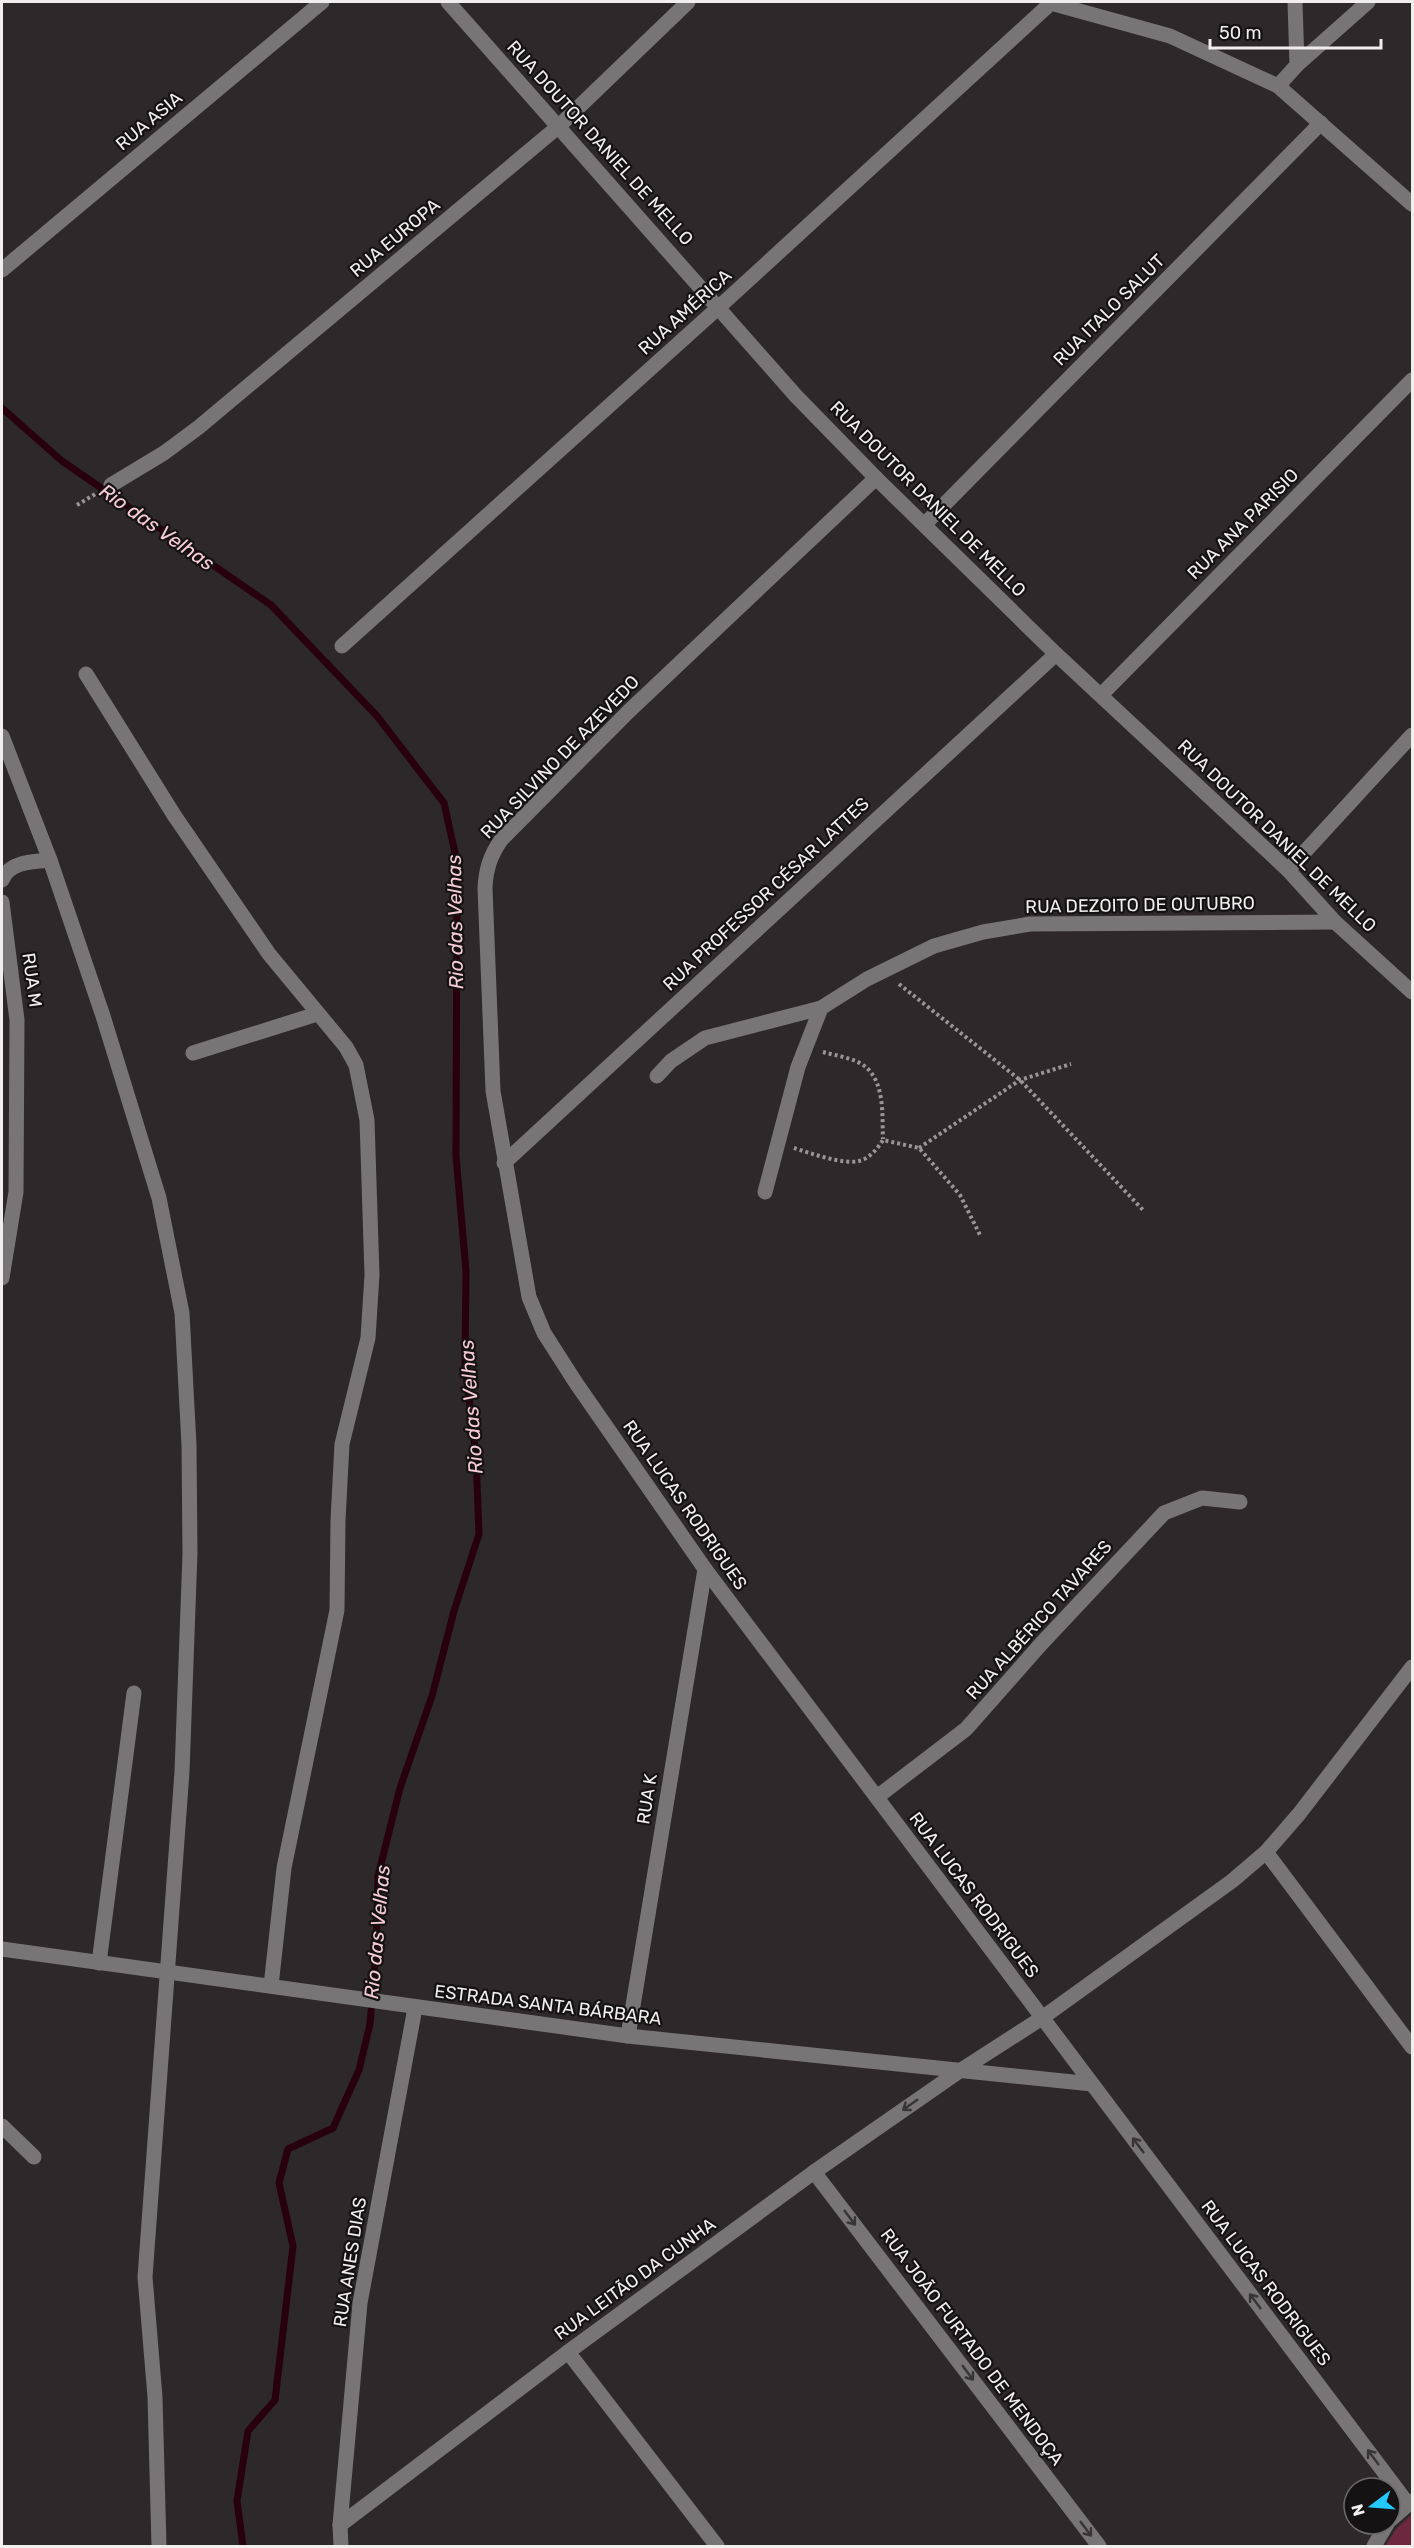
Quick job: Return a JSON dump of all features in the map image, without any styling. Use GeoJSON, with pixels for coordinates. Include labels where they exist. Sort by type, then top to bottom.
{"type":"FeatureCollection","features":[{"type":"Feature","properties":{"kind":"street","name":"RUA ASIA"},"geometry":{"type":"LineString","coordinates":[[2,270],[322,2]]}},
{"type":"Feature","properties":{"kind":"street","name":"RUA DOUTOR DANIEL DE MELLO"},"geometry":{"type":"LineString","coordinates":[[448,2],[796,396],[876,478],[1056,654],[1102,694],[1288,870],[1335,922],[1413,992]]}},
{"type":"Feature","properties":{"kind":"street","name":"RUA EUROPA"},"geometry":{"type":"LineString","coordinates":[[111,485],[164,453],[199,427],[559,126],[688,2]]}},
{"type":"Feature","properties":{"kind":"street"},"geometry":{"type":"LineString","coordinates":[[1049,2],[1170,36],[1278,86],[1413,204]]}},
{"type":"Feature","properties":{"kind":"street","name":"RUA AMÉRICA"},"geometry":{"type":"LineString","coordinates":[[342,646],[719,307],[1049,2]]}},
{"type":"Feature","properties":{"kind":"street"},"geometry":{"type":"LineString","coordinates":[[1294,2],[1298,65]]}},
{"type":"Feature","properties":{"kind":"street"},"geometry":{"type":"LineString","coordinates":[[1278,86],[1367,2]]}},
{"type":"Feature","properties":{"kind":"street","name":"RUA ITALO SALUT"},"geometry":{"type":"LineString","coordinates":[[925,524],[1321,123]]}},
{"type":"Feature","properties":{"kind":"street","name":"RUA ANA PARISIO"},"geometry":{"type":"LineString","coordinates":[[1102,694],[1413,380]]}},
{"type":"Feature","properties":{"kind":"street","name":"RUA SILVINO DE AZEVEDO"},"geometry":{"type":"LineString","coordinates":[[529,1297],[493,1091],[485,879],[492,854],[501,840],[629,711],[876,478]]}},
{"type":"Feature","properties":{"kind":"street","name":"RUA PROFESSOR CÉSAR LATTES"},"geometry":{"type":"LineString","coordinates":[[504,1163],[1056,654]]}},
{"type":"Feature","properties":{"kind":"street"},"geometry":{"type":"LineString","coordinates":[[86,674],[193,842],[269,954],[346,1047],[356,1065],[362,1084],[367,1120],[372,1275],[368,1338],[342,1444],[337,1610],[284,1868],[271,1986]]}},
{"type":"Feature","properties":{"kind":"street"},"geometry":{"type":"LineString","coordinates":[[1288,870],[1413,735]]}},
{"type":"Feature","properties":{"kind":"street"},"geometry":{"type":"LineString","coordinates":[[2,736],[50,860],[103,1016],[159,1198],[182,1313],[189,1445],[190,1553],[182,1772],[145,2277],[155,2397],[159,2547]]}},
{"type":"Feature","properties":{"kind":"street"},"geometry":{"type":"LineString","coordinates":[[2,880],[11,868],[26,862],[50,860]]}},
{"type":"Feature","properties":{"kind":"street","name":"RUA M"},"geometry":{"type":"LineString","coordinates":[[2,902],[17,1020],[16,1192],[2,1278]]}},
{"type":"Feature","properties":{"kind":"street","name":"RUA DEZOITO DE OUTUBRO"},"geometry":{"type":"LineString","coordinates":[[657,1076],[671,1061],[705,1038],[821,1008],[881,971],[934,946],[983,932],[1030,924],[1335,922]]}},
{"type":"Feature","properties":{"kind":"street"},"geometry":{"type":"LineString","coordinates":[[765,1192],[805,1047],[821,1008]]}},
{"type":"Feature","properties":{"kind":"street"},"geometry":{"type":"LineString","coordinates":[[193,1053],[317,1014]]}},
{"type":"Feature","properties":{"kind":"street","name":"RUA LUCAS RODRIGUES"},"geometry":{"type":"LineString","coordinates":[[529,1297],[544,1333],[576,1383],[705,1569],[1042,2018],[1410,2502]]}},
{"type":"Feature","properties":{"kind":"street","name":"RUA ALBÉRICO TAVARES"},"geometry":{"type":"LineString","coordinates":[[877,1797],[966,1729],[1041,1644],[1164,1514],[1202,1498],[1240,1502]]}},
{"type":"Feature","properties":{"kind":"street","name":"RUA K"},"geometry":{"type":"LineString","coordinates":[[628,2036],[705,1569]]}},
{"type":"Feature","properties":{"kind":"street","name":"RUA LEITÃO DA CUNHA"},"geometry":{"type":"LineString","coordinates":[[340,2525],[568,2352],[814,2172],[958,2072],[1042,2018],[1232,1881],[1266,1852],[1299,1814],[1413,1667]]}},
{"type":"Feature","properties":{"kind":"street"},"geometry":{"type":"LineString","coordinates":[[99,1963],[134,1693]]}},
{"type":"Feature","properties":{"kind":"street"},"geometry":{"type":"LineString","coordinates":[[1266,1852],[1413,2047]]}},
{"type":"Feature","properties":{"kind":"street","name":"ESTRADA SANTA BÁRBARA"},"geometry":{"type":"LineString","coordinates":[[2,1949],[628,2036],[958,2072],[1092,2084]]}},
{"type":"Feature","properties":{"kind":"street","name":"RUA ANES DIAS"},"geometry":{"type":"LineString","coordinates":[[341,2547],[340,2525],[360,2303],[409,2007]]}},
{"type":"Feature","properties":{"kind":"street"},"geometry":{"type":"LineString","coordinates":[[2,2126],[34,2157]]}},
{"type":"Feature","properties":{"kind":"street","name":"RUA JOÃO FURTADO DE MENDOÇA"},"geometry":{"type":"LineString","coordinates":[[814,2172],[1099,2547]]}},
{"type":"Feature","properties":{"kind":"street"},"geometry":{"type":"LineString","coordinates":[[568,2352],[717,2547]]}},
{"type":"Feature","properties":{"kind":"path"},"geometry":{"type":"LineString","coordinates":[[77,505],[91,497]]}},
{"type":"Feature","properties":{"kind":"path"},"geometry":{"type":"LineString","coordinates":[[881,971],[1020,1080],[1143,1210]]}},
{"type":"Feature","properties":{"kind":"path"},"geometry":{"type":"LineString","coordinates":[[779,1144],[827,1159],[859,1161],[877,1150],[883,1140],[881,1101],[874,1079],[866,1067],[848,1059],[805,1047]]}},
{"type":"Feature","properties":{"kind":"path"},"geometry":{"type":"LineString","coordinates":[[919,1148],[1020,1080],[1071,1064]]}},
{"type":"Feature","properties":{"kind":"path"},"geometry":{"type":"LineString","coordinates":[[883,1140],[919,1148],[960,1195],[981,1237]]}},
{"type":"Feature","properties":{"kind":"shaded area"},"geometry":{"type":"Polygon","coordinates":[[[1412,2514],[1412,2546],[1385,2546],[1391,2536],[1402,2536],[1402,2523],[1412,2514]]]}},
{"type":"Feature","properties":{"kind":"waterway","name":"Rio das Velhas"},"geometry":{"type":"LineString","coordinates":[[2,408],[62,461],[271,605],[377,716],[444,803],[457,862],[456,1156],[466,1271],[465,1365],[476,1456],[479,1534],[454,1611],[432,1696],[400,1788],[378,1876],[376,1951],[370,2024],[359,2070],[333,2128],[288,2149],[279,2183],[293,2246],[275,2400],[248,2431],[237,2501],[243,2546]]}}]}
